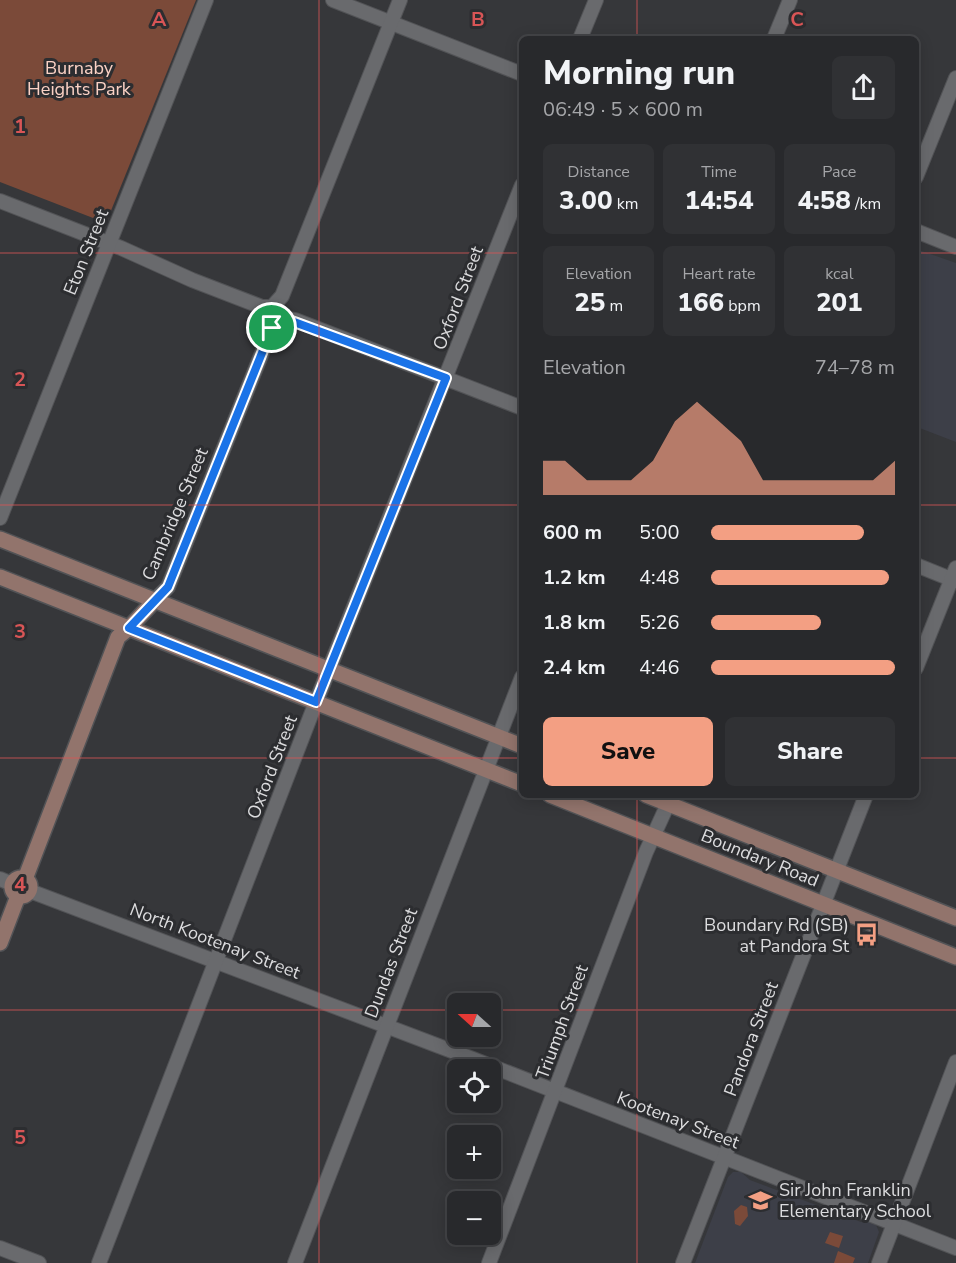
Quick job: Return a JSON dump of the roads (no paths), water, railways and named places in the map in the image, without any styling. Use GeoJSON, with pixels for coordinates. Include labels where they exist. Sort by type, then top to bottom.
{"type":"FeatureCollection","features":[{"type":"Feature","properties":{"kind":"street","name":"Eton Street"},"geometry":{"type":"LineString","coordinates":[[0,518],[206,0]]}},
{"type":"Feature","properties":{"kind":"street"},"geometry":{"type":"LineString","coordinates":[[333,0],[519,73]]}},
{"type":"Feature","properties":{"kind":"street"},"geometry":{"type":"LineString","coordinates":[[0,201],[262,307],[272,307],[282,296],[400,0]]}},
{"type":"Feature","properties":{"kind":"street"},"geometry":{"type":"LineString","coordinates":[[581,36],[596,0]]}},
{"type":"Feature","properties":{"kind":"street"},"geometry":{"type":"LineString","coordinates":[[775,36],[790,0]]}},
{"type":"Feature","properties":{"kind":"street"},"geometry":{"type":"LineString","coordinates":[[919,170],[956,78]]}},
{"type":"Feature","properties":{"kind":"street","name":"Oxford Street"},"geometry":{"type":"LineString","coordinates":[[99,1263],[316,702],[519,193]]}},
{"type":"Feature","properties":{"kind":"street"},"geometry":{"type":"LineString","coordinates":[[919,232],[956,247]]}},
{"type":"Feature","properties":{"kind":"street","name":"Cambridge Street"},"geometry":{"type":"LineString","coordinates":[[0,943],[17,886],[118,637],[168,587],[272,328],[280,321],[294,320],[446,378]]}},
{"type":"Feature","properties":{"kind":"street"},"geometry":{"type":"LineString","coordinates":[[446,378],[519,407]]}},
{"type":"Feature","properties":{"kind":"street"},"geometry":{"type":"LineString","coordinates":[[0,539],[519,745]]}},
{"type":"Feature","properties":{"kind":"street"},"geometry":{"type":"LineString","coordinates":[[919,566],[954,576],[919,661]]}},
{"type":"Feature","properties":{"kind":"street"},"geometry":{"type":"LineString","coordinates":[[0,577],[519,783]]}},
{"type":"Feature","properties":{"kind":"street","name":"Dundas Street"},"geometry":{"type":"LineString","coordinates":[[295,1263],[519,685]]}},
{"type":"Feature","properties":{"kind":"street","name":"Boundary Road"},"geometry":{"type":"LineString","coordinates":[[558,798],[956,957]]}},
{"type":"Feature","properties":{"kind":"street","name":"Pandora Street"},"geometry":{"type":"LineString","coordinates":[[683,1263],[865,798]]}},
{"type":"Feature","properties":{"kind":"street","name":"Boundary Road"},"geometry":{"type":"LineString","coordinates":[[670,799],[837,871],[956,918]]}},
{"type":"Feature","properties":{"kind":"street","name":"Triumph Street"},"geometry":{"type":"LineString","coordinates":[[489,1263],[653,836],[670,799]]}},
{"type":"Feature","properties":{"kind":"street","name":"North Kootenay Street"},"geometry":{"type":"LineString","coordinates":[[17,886],[386,1026]]}},
{"type":"Feature","properties":{"kind":"street","name":"Kootenay Street"},"geometry":{"type":"LineString","coordinates":[[386,1026],[956,1248]]}},
{"type":"Feature","properties":{"kind":"street"},"geometry":{"type":"LineString","coordinates":[[879,1263],[956,1062]]}},
{"type":"Feature","properties":{"kind":"street"},"geometry":{"type":"LineString","coordinates":[[0,1248],[39,1263]]}},
{"type":"Feature","properties":{"kind":"place","name":"Boundary Rd (SB) at Pandora St"},"geometry":{"type":"Point","coordinates":[867,935]}},
{"type":"Feature","properties":{"kind":"place","name":"Sir John Franklin Elementary School"},"geometry":{"type":"Point","coordinates":[761,1200]}},
{"type":"Feature","properties":{"kind":"park label","name":"Burnaby Heights Park"},"geometry":{"type":"Point","coordinates":[79,78]}}]}
